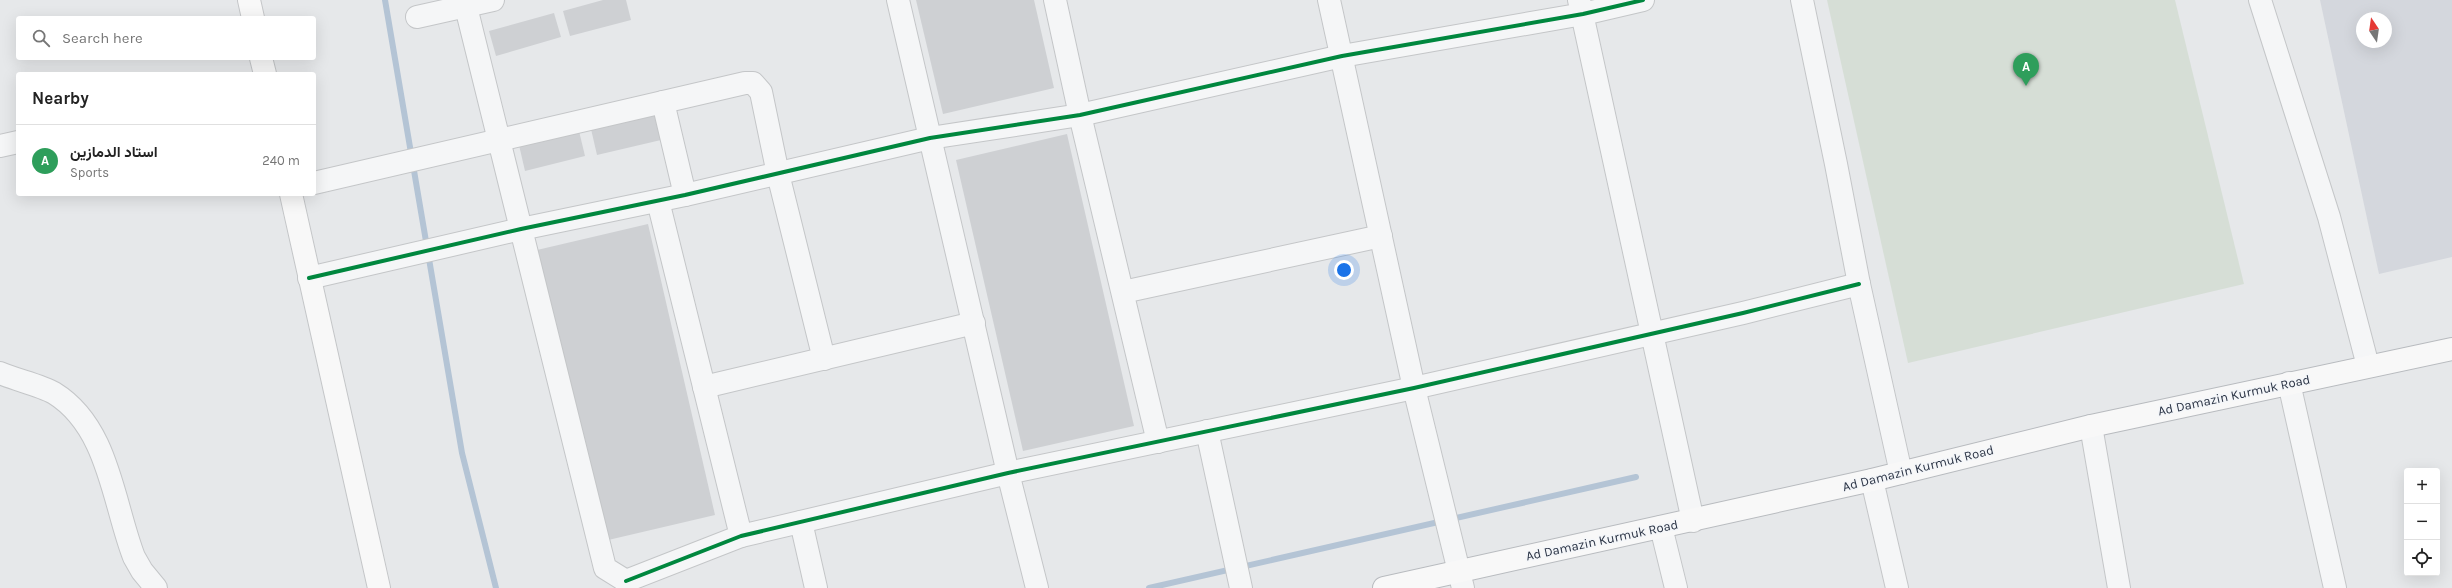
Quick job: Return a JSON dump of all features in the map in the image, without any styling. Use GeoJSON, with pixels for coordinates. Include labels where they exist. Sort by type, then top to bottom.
{"type":"FeatureCollection","features":[{"type":"Feature","properties":{"kind":"main road"},"geometry":{"type":"LineString","coordinates":[[249,0],[253,16]]}},
{"type":"Feature","properties":{"kind":"main road"},"geometry":{"type":"LineString","coordinates":[[262,60],[264,72]]}},
{"type":"Feature","properties":{"kind":"main road"},"geometry":{"type":"LineString","coordinates":[[291,196],[380,588]]}},
{"type":"Feature","properties":{"kind":"main road","name":"Ad Damazin Kurmuk Road"},"geometry":{"type":"LineString","coordinates":[[1384,588],[1461,580],[1661,527],[1872,480],[2091,426],[2452,349]]}},
{"type":"Feature","properties":{"kind":"street"},"geometry":{"type":"LineString","coordinates":[[417,17],[493,0]]}},
{"type":"Feature","properties":{"kind":"street"},"geometry":{"type":"LineString","coordinates":[[898,0],[1008,473],[1038,588]]}},
{"type":"Feature","properties":{"kind":"street"},"geometry":{"type":"LineString","coordinates":[[1055,0],[1080,115],[1158,442]]}},
{"type":"Feature","properties":{"kind":"street"},"geometry":{"type":"LineString","coordinates":[[1329,0],[1414,388],[1461,580]]}},
{"type":"Feature","properties":{"kind":"street"},"geometry":{"type":"LineString","coordinates":[[309,278],[521,229],[686,195],[930,138],[1080,115],[1342,56],[1581,7],[1643,0]]}},
{"type":"Feature","properties":{"kind":"street"},"geometry":{"type":"LineString","coordinates":[[1802,0],[1859,284],[1901,473]]}},
{"type":"Feature","properties":{"kind":"street"},"geometry":{"type":"LineString","coordinates":[[2260,0],[2329,217],[2368,366]]}},
{"type":"Feature","properties":{"kind":"street"},"geometry":{"type":"LineString","coordinates":[[466,7],[606,568],[627,585],[741,536],[1008,473],[1414,388],[1651,332],[1743,313],[1859,284]]}},
{"type":"Feature","properties":{"kind":"street"},"geometry":{"type":"LineString","coordinates":[[1581,7],[1693,521]]}},
{"type":"Feature","properties":{"kind":"street"},"geometry":{"type":"LineString","coordinates":[[316,183],[745,83],[752,83],[761,92],[778,174],[824,359]]}},
{"type":"Feature","properties":{"kind":"street"},"geometry":{"type":"LineString","coordinates":[[663,102],[686,195]]}},
{"type":"Feature","properties":{"kind":"street"},"geometry":{"type":"LineString","coordinates":[[0,146],[16,142]]}},
{"type":"Feature","properties":{"kind":"street"},"geometry":{"type":"LineString","coordinates":[[658,201],[741,536]]}},
{"type":"Feature","properties":{"kind":"street"},"geometry":{"type":"LineString","coordinates":[[1123,292],[1381,236]]}},
{"type":"Feature","properties":{"kind":"street"},"geometry":{"type":"LineString","coordinates":[[704,387],[974,323]]}},
{"type":"Feature","properties":{"kind":"street"},"geometry":{"type":"LineString","coordinates":[[0,373],[53,393],[70,405],[86,425],[108,471],[134,557],[142,571],[156,588]]}},
{"type":"Feature","properties":{"kind":"street"},"geometry":{"type":"LineString","coordinates":[[2289,383],[2335,588]]}},
{"type":"Feature","properties":{"kind":"street"},"geometry":{"type":"LineString","coordinates":[[2091,426],[2119,588]]}},
{"type":"Feature","properties":{"kind":"street"},"geometry":{"type":"LineString","coordinates":[[1207,432],[1241,588]]}},
{"type":"Feature","properties":{"kind":"street"},"geometry":{"type":"LineString","coordinates":[[1872,480],[1897,588]]}},
{"type":"Feature","properties":{"kind":"street"},"geometry":{"type":"LineString","coordinates":[[801,522],[816,588]]}},
{"type":"Feature","properties":{"kind":"street"},"geometry":{"type":"LineString","coordinates":[[1661,527],[1676,588]]}},
{"type":"Feature","properties":{"kind":"shaded area"},"geometry":{"type":"Polygon","coordinates":[[[1827,0],[2175,0],[2244,284],[1908,363],[1827,0]]]}},
{"type":"Feature","properties":{"kind":"shaded area"},"geometry":{"type":"Polygon","coordinates":[[[2320,0],[2452,0],[2452,257],[2379,274],[2320,0]]]}},
{"type":"Feature","properties":{"kind":"building"},"geometry":{"type":"Polygon","coordinates":[[[603,0],[626,0],[631,20],[570,36],[563,11],[603,0]]]}},
{"type":"Feature","properties":{"kind":"building"},"geometry":{"type":"Polygon","coordinates":[[[916,0],[1034,0],[1054,88],[943,114],[916,0]]]}},
{"type":"Feature","properties":{"kind":"building"},"geometry":{"type":"Polygon","coordinates":[[[554,13],[561,37],[496,56],[489,31],[554,13]]]}},
{"type":"Feature","properties":{"kind":"building"},"geometry":{"type":"Polygon","coordinates":[[[655,114],[661,140],[597,155],[591,129],[655,114]]]}},
{"type":"Feature","properties":{"kind":"building"},"geometry":{"type":"Polygon","coordinates":[[[579,131],[585,156],[525,171],[519,145],[579,131]]]}},
{"type":"Feature","properties":{"kind":"building"},"geometry":{"type":"Polygon","coordinates":[[[1067,134],[1134,426],[1023,451],[956,160],[1067,134]]]}},
{"type":"Feature","properties":{"kind":"building"},"geometry":{"type":"Polygon","coordinates":[[[648,224],[715,515],[604,541],[537,250],[648,224]]]}},
{"type":"Feature","properties":{"kind":"waterway"},"geometry":{"type":"LineString","coordinates":[[385,0],[462,453],[496,588]]}},
{"type":"Feature","properties":{"kind":"waterway"},"geometry":{"type":"LineString","coordinates":[[1149,588],[1636,477]]}},
{"type":"Feature","properties":{"kind":"cycle path"},"geometry":{"type":"LineString","coordinates":[[309,278],[521,229],[685,195],[930,138],[1080,115],[1342,56],[1583,14],[1643,0]]}},
{"type":"Feature","properties":{"kind":"cycle path"},"geometry":{"type":"LineString","coordinates":[[626,581],[741,536],[1008,473],[1414,388],[1743,313],[1859,284]]}},
{"type":"Feature","properties":{"kind":"place","name":"استاد الدمازين"},"geometry":{"type":"Point","coordinates":[2026,86]}}]}
